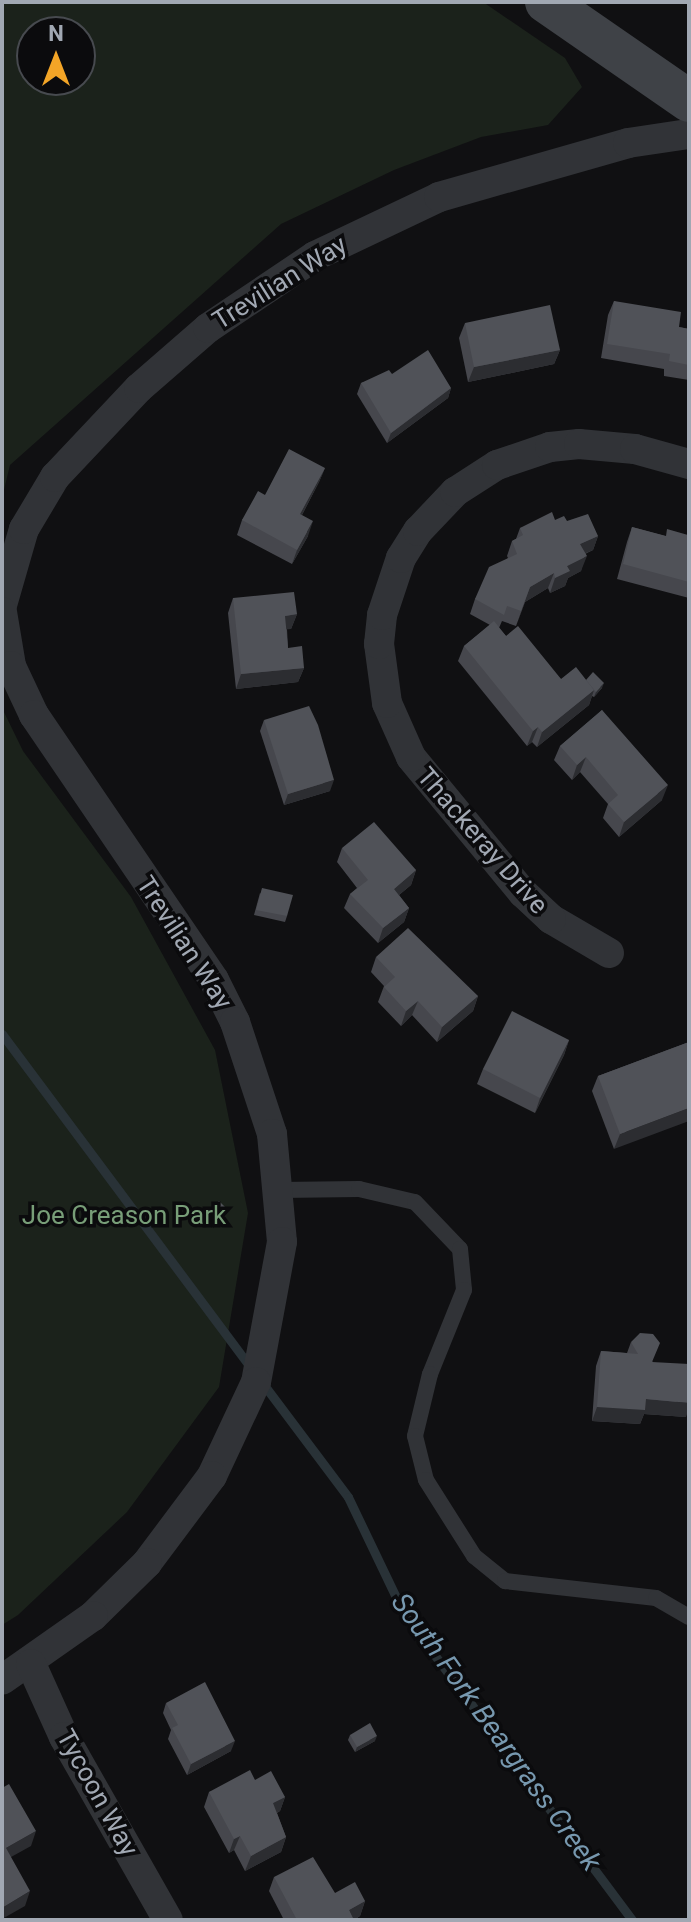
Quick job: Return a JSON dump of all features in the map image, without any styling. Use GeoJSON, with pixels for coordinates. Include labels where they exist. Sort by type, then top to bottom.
{"type":"FeatureCollection","features":[{"type":"Feature","properties":{"kind":"main road"},"geometry":{"type":"LineString","coordinates":[[546,2],[689,101]]}},
{"type":"Feature","properties":{"kind":"street","name":"Trevilian Way"},"geometry":{"type":"LineString","coordinates":[[2,605],[18,543],[55,477],[139,388],[208,328],[315,256],[439,197],[628,143],[689,134]]}},
{"type":"Feature","properties":{"kind":"street","name":"Thackeray Drive"},"geometry":{"type":"LineString","coordinates":[[609,953],[551,919],[523,893],[411,757],[384,688],[382,615],[395,572],[418,531],[455,492],[497,465],[550,447],[579,444],[635,449],[689,464]]}},
{"type":"Feature","properties":{"kind":"street","name":"Trevilian Way"},"geometry":{"type":"LineString","coordinates":[[2,612],[11,666],[34,715],[214,980],[235,1022],[264,1106],[280,1190],[275,1298],[256,1382],[212,1476],[147,1563],[93,1616],[31,1664],[2,1680]]}},
{"type":"Feature","properties":{"kind":"street","name":"Tycoon Way"},"geometry":{"type":"LineString","coordinates":[[31,1664],[64,1737],[168,1920]]}},
{"type":"Feature","properties":{"kind":"lane"},"geometry":{"type":"LineString","coordinates":[[280,1190],[359,1189],[415,1202],[460,1249],[464,1290],[430,1374],[415,1436],[426,1480],[474,1556],[505,1581],[656,1598],[689,1617]]}},
{"type":"Feature","properties":{"kind":"green space"},"geometry":{"type":"Polygon","coordinates":[[[2,2],[483,2],[565,58],[582,87],[548,125],[481,137],[394,170],[281,224],[10,465],[2,498],[2,2]]]}},
{"type":"Feature","properties":{"kind":"green space","name":"Joe Creason Park"},"geometry":{"type":"Polygon","coordinates":[[[2,708],[23,751],[131,897],[215,1050],[248,1213],[219,1387],[127,1512],[18,1615],[2,1625],[2,708]]]}},
{"type":"Feature","properties":{"kind":"building"},"geometry":{"type":"Polygon","coordinates":[[[614,301],[681,312],[679,327],[689,329],[689,365],[669,361],[670,354],[607,344],[614,301]]]}},
{"type":"Feature","properties":{"kind":"building"},"geometry":{"type":"Polygon","coordinates":[[[550,305],[560,350],[474,367],[465,323],[550,305]]]}},
{"type":"Feature","properties":{"kind":"building"},"geometry":{"type":"Polygon","coordinates":[[[428,350],[451,388],[391,433],[361,383],[389,370],[392,374],[428,350]]]}},
{"type":"Feature","properties":{"kind":"building"},"geometry":{"type":"Polygon","coordinates":[[[289,449],[325,468],[300,514],[313,521],[297,550],[242,520],[258,491],[265,495],[289,449]]]}},
{"type":"Feature","properties":{"kind":"building"},"geometry":{"type":"Polygon","coordinates":[[[552,512],[555,520],[564,516],[567,521],[588,514],[598,536],[580,544],[587,556],[567,566],[570,571],[555,578],[554,573],[530,587],[521,611],[507,606],[504,615],[475,599],[489,567],[517,554],[512,541],[523,535],[520,528],[552,512]]]}},
{"type":"Feature","properties":{"kind":"building"},"geometry":{"type":"Polygon","coordinates":[[[632,527],[666,536],[667,529],[688,535],[689,531],[689,582],[623,564],[632,527]]]}},
{"type":"Feature","properties":{"kind":"building"},"geometry":{"type":"Polygon","coordinates":[[[294,592],[297,614],[285,616],[288,648],[302,646],[304,668],[241,674],[233,598],[294,592]]]}},
{"type":"Feature","properties":{"kind":"building"},"geometry":{"type":"Polygon","coordinates":[[[494,621],[506,636],[518,626],[561,679],[576,667],[594,690],[542,732],[538,727],[533,731],[464,646],[494,621]]]}},
{"type":"Feature","properties":{"kind":"building"},"geometry":{"type":"Polygon","coordinates":[[[593,672],[604,683],[596,692],[586,680],[593,672]]]}},
{"type":"Feature","properties":{"kind":"building"},"geometry":{"type":"Polygon","coordinates":[[[309,706],[318,725],[334,780],[288,794],[264,720],[309,706]]]}},
{"type":"Feature","properties":{"kind":"building"},"geometry":{"type":"Polygon","coordinates":[[[602,710],[668,785],[624,822],[608,804],[618,795],[586,757],[577,765],[560,746],[602,710]]]}},
{"type":"Feature","properties":{"kind":"building"},"geometry":{"type":"Polygon","coordinates":[[[374,822],[416,870],[394,889],[409,908],[383,928],[350,894],[368,880],[342,848],[374,822]]]}},
{"type":"Feature","properties":{"kind":"building"},"geometry":{"type":"Polygon","coordinates":[[[262,888],[293,895],[287,916],[256,910],[262,888]]]}},
{"type":"Feature","properties":{"kind":"building"},"geometry":{"type":"Polygon","coordinates":[[[408,928],[478,996],[442,1027],[418,1001],[406,1011],[384,987],[395,977],[376,957],[408,928]]]}},
{"type":"Feature","properties":{"kind":"building"},"geometry":{"type":"Polygon","coordinates":[[[512,1011],[569,1040],[540,1098],[483,1069],[512,1011]]]}},
{"type":"Feature","properties":{"kind":"building"},"geometry":{"type":"Polygon","coordinates":[[[689,1042],[689,1108],[620,1134],[598,1076],[689,1042]]]}},
{"type":"Feature","properties":{"kind":"building"},"geometry":{"type":"Polygon","coordinates":[[[219,1201],[226,1208],[219,1214],[212,1207],[219,1201]]]}},
{"type":"Feature","properties":{"kind":"building"},"geometry":{"type":"Polygon","coordinates":[[[640,1333],[653,1334],[660,1343],[652,1362],[689,1364],[689,1403],[646,1399],[645,1410],[597,1407],[601,1351],[638,1354],[631,1342],[640,1333]]]}},
{"type":"Feature","properties":{"kind":"building"},"geometry":{"type":"Polygon","coordinates":[[[205,1682],[235,1741],[191,1764],[172,1728],[178,1725],[166,1703],[205,1682]]]}},
{"type":"Feature","properties":{"kind":"building"},"geometry":{"type":"Polygon","coordinates":[[[370,1723],[377,1736],[357,1747],[350,1735],[370,1723]]]}},
{"type":"Feature","properties":{"kind":"building"},"geometry":{"type":"Polygon","coordinates":[[[250,1770],[255,1780],[271,1771],[285,1797],[273,1803],[286,1837],[251,1856],[240,1836],[234,1839],[209,1792],[250,1770]]]}},
{"type":"Feature","properties":{"kind":"building"},"geometry":{"type":"Polygon","coordinates":[[[9,1784],[36,1831],[6,1848],[30,1891],[2,1908],[2,1788],[9,1784]]]}},
{"type":"Feature","properties":{"kind":"building"},"geometry":{"type":"Polygon","coordinates":[[[313,1857],[335,1893],[355,1882],[365,1901],[349,1910],[354,1920],[297,1920],[274,1877],[313,1857]]]}},
{"type":"Feature","properties":{"kind":"waterway","name":"South Fork Beargrass Creek"},"geometry":{"type":"LineString","coordinates":[[2,1034],[252,1369]]}},
{"type":"Feature","properties":{"kind":"waterway","name":"South Fork Beargrass Creek"},"geometry":{"type":"LineString","coordinates":[[261,1381],[348,1497],[404,1614],[632,1920]]}}]}
